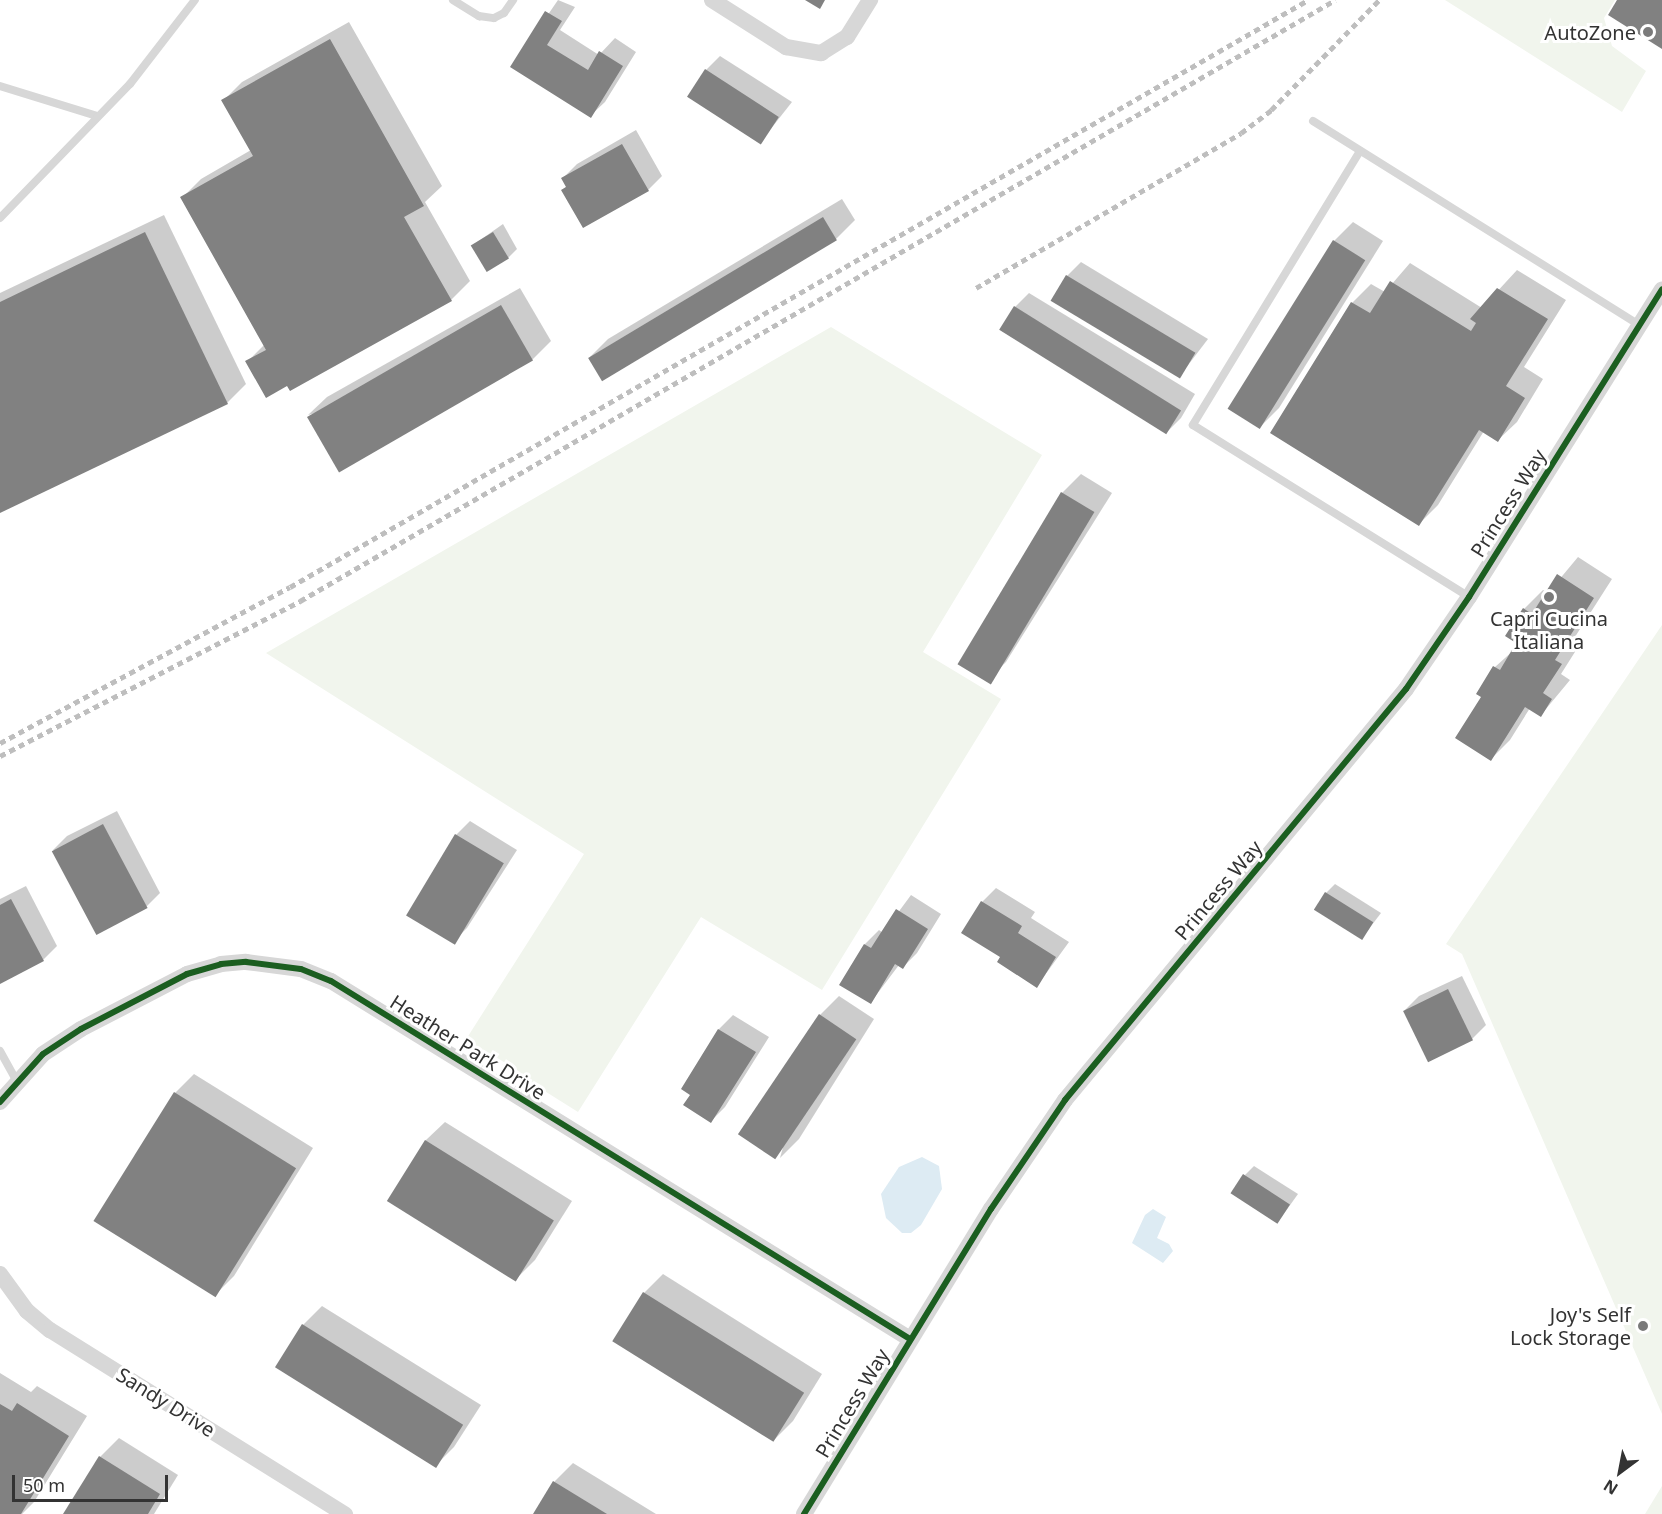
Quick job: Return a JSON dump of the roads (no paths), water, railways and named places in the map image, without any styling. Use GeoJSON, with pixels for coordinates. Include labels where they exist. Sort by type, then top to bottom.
{"type":"FeatureCollection","features":[{"type":"Feature","properties":{"kind":"street"},"geometry":{"type":"LineString","coordinates":[[712,0],[786,47],[821,53],[847,37],[870,0]]}},
{"type":"Feature","properties":{"kind":"street","name":"Princess Way"},"geometry":{"type":"LineString","coordinates":[[804,1514],[910,1339],[1065,1100],[1406,689],[1469,597],[1662,289]]}},
{"type":"Feature","properties":{"kind":"street","name":"Heather Park Drive"},"geometry":{"type":"LineString","coordinates":[[0,1102],[16,1080],[43,1054],[81,1029],[187,974],[221,964],[246,962],[302,969],[331,981],[910,1339]]}},
{"type":"Feature","properties":{"kind":"street","name":"Sandy Drive"},"geometry":{"type":"LineString","coordinates":[[0,1274],[27,1311],[50,1330],[345,1514]]}},
{"type":"Feature","properties":{"kind":"lane"},"geometry":{"type":"LineString","coordinates":[[0,218],[130,84],[195,0]]}},
{"type":"Feature","properties":{"kind":"lane"},"geometry":{"type":"LineString","coordinates":[[453,0],[479,16],[494,18],[504,13],[513,0]]}},
{"type":"Feature","properties":{"kind":"lane"},"geometry":{"type":"LineString","coordinates":[[0,86],[97,116]]}},
{"type":"Feature","properties":{"kind":"lane"},"geometry":{"type":"LineString","coordinates":[[1313,122],[1640,325]]}},
{"type":"Feature","properties":{"kind":"lane"},"geometry":{"type":"LineString","coordinates":[[1360,151],[1193,425],[1469,597]]}},
{"type":"Feature","properties":{"kind":"lane"},"geometry":{"type":"LineString","coordinates":[[0,1051],[16,1080]]}},
{"type":"Feature","properties":{"kind":"railway"},"geometry":{"type":"LineString","coordinates":[[0,743],[290,587],[1308,0]]}},
{"type":"Feature","properties":{"kind":"railway"},"geometry":{"type":"LineString","coordinates":[[0,756],[300,601],[1335,0]]}},
{"type":"Feature","properties":{"kind":"railway"},"geometry":{"type":"LineString","coordinates":[[976,288],[1241,133],[1271,110],[1379,0]]}},
{"type":"Feature","properties":{"kind":"place","name":"AutoZone"},"geometry":{"type":"Point","coordinates":[1648,32]}},
{"type":"Feature","properties":{"kind":"place","name":"Capri Cucina Italiana"},"geometry":{"type":"Point","coordinates":[1549,597]}},
{"type":"Feature","properties":{"kind":"place","name":"Joy's Self Lock Storage"},"geometry":{"type":"Point","coordinates":[1643,1326]}}]}
